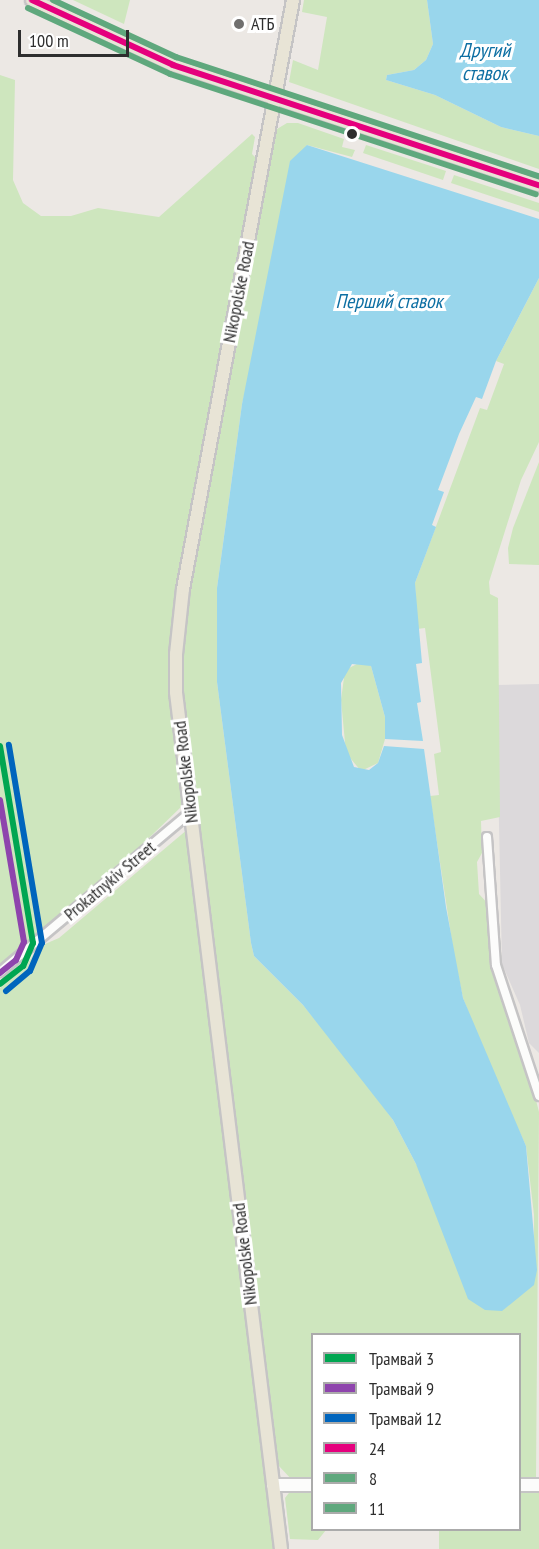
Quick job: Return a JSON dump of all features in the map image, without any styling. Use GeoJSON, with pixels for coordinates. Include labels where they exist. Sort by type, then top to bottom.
{"type":"FeatureCollection","features":[{"type":"Feature","properties":{"kind":"main road"},"geometry":{"type":"LineString","coordinates":[[32,0],[138,51],[275,99],[539,185]]}},
{"type":"Feature","properties":{"kind":"main road","name":"Nikopolske Road"},"geometry":{"type":"LineString","coordinates":[[281,1549],[176,692],[176,654],[182,600],[293,0]]}},
{"type":"Feature","properties":{"kind":"street","name":"Prokatnykiv Street"},"geometry":{"type":"LineString","coordinates":[[0,972],[191,812]]}},
{"type":"Feature","properties":{"kind":"street"},"geometry":{"type":"LineString","coordinates":[[487,837],[496,964],[539,1096]]}},
{"type":"Feature","properties":{"kind":"street"},"geometry":{"type":"LineString","coordinates":[[273,1485],[311,1485]]}},
{"type":"Feature","properties":{"kind":"street"},"geometry":{"type":"LineString","coordinates":[[521,1485],[539,1485]]}},
{"type":"Feature","properties":{"kind":"shaded area"},"geometry":{"type":"Polygon","coordinates":[[[539,684],[539,1053],[529,1043],[520,1005],[502,964],[496,685],[539,684]]]}},
{"type":"Feature","properties":{"kind":"green space"},"geometry":{"type":"Polygon","coordinates":[[[73,0],[130,0],[124,24],[73,0]]]}},
{"type":"Feature","properties":{"kind":"green space"},"geometry":{"type":"Polygon","coordinates":[[[304,0],[427,0],[433,44],[426,60],[414,70],[387,75],[386,80],[435,95],[501,127],[539,136],[539,169],[289,82],[293,60],[318,70],[327,17],[302,12],[304,0]]]}},
{"type":"Feature","properties":{"kind":"green space"},"geometry":{"type":"Polygon","coordinates":[[[0,75],[15,80],[13,180],[23,203],[41,216],[71,216],[98,208],[159,217],[252,134],[255,137],[252,154],[256,158],[179,588],[184,795],[180,808],[95,890],[0,968],[0,75]]]}},
{"type":"Feature","properties":{"kind":"green space"},"geometry":{"type":"Polygon","coordinates":[[[287,123],[298,123],[344,139],[342,147],[355,150],[352,157],[307,145],[242,404],[217,588],[217,682],[251,943],[254,956],[303,1005],[361,1076],[393,1120],[416,1164],[534,1285],[534,1215],[526,1146],[487,1061],[463,998],[454,955],[430,796],[439,795],[434,754],[441,752],[425,628],[417,629],[415,583],[480,408],[487,410],[504,364],[496,361],[539,278],[539,442],[521,480],[489,582],[490,594],[498,598],[500,817],[481,821],[482,853],[477,862],[479,894],[490,906],[492,964],[525,1057],[539,1112],[536,1479],[521,1479],[521,1333],[311,1333],[311,1481],[293,1481],[278,1465],[182,691],[182,655],[189,590],[268,156],[273,151],[277,129],[287,123]]]}},
{"type":"Feature","properties":{"kind":"green space"},"geometry":{"type":"Polygon","coordinates":[[[366,145],[446,171],[443,180],[363,153],[366,145]]]}},
{"type":"Feature","properties":{"kind":"green space"},"geometry":{"type":"Polygon","coordinates":[[[454,175],[539,203],[539,212],[451,183],[454,175]]]}},
{"type":"Feature","properties":{"kind":"green space"},"geometry":{"type":"Polygon","coordinates":[[[539,462],[539,565],[509,564],[508,548],[513,528],[539,462]]]}},
{"type":"Feature","properties":{"kind":"green space"},"geometry":{"type":"Polygon","coordinates":[[[361,662],[371,666],[385,717],[385,739],[378,763],[361,771],[346,753],[341,700],[345,670],[361,662]]]}},
{"type":"Feature","properties":{"kind":"green space"},"geometry":{"type":"Polygon","coordinates":[[[188,829],[276,1549],[0,1549],[0,988],[25,968],[38,947],[59,938],[188,829]]]}},
{"type":"Feature","properties":{"kind":"green space"},"geometry":{"type":"Polygon","coordinates":[[[292,1489],[311,1489],[311,1531],[325,1531],[318,1540],[290,1539],[285,1498],[292,1489]]]}},
{"type":"Feature","properties":{"kind":"green space"},"geometry":{"type":"Polygon","coordinates":[[[521,1491],[539,1491],[539,1549],[439,1549],[439,1531],[521,1531],[521,1491]]]}},
{"type":"Feature","properties":{"kind":"water","name":"Другий ставок"},"geometry":{"type":"Polygon","coordinates":[[[427,0],[539,0],[539,136],[501,127],[435,95],[386,80],[387,75],[414,70],[426,60],[433,44],[427,0]]]}},
{"type":"Feature","properties":{"kind":"water","name":"Перший ставок"},"geometry":{"type":"Polygon","coordinates":[[[307,145],[539,219],[539,278],[496,361],[482,399],[476,397],[459,434],[438,490],[444,492],[432,525],[436,527],[415,583],[422,663],[416,664],[421,702],[417,703],[423,741],[385,739],[385,717],[371,666],[352,664],[341,683],[342,735],[354,767],[369,770],[378,763],[384,746],[424,749],[446,907],[463,998],[526,1146],[537,1270],[534,1285],[502,1311],[485,1310],[468,1299],[416,1164],[393,1120],[303,1005],[254,956],[251,943],[217,682],[217,588],[242,404],[290,161],[307,145]]]}},
{"type":"Feature","properties":{"kind":"tram line","name":"12"},"geometry":{"type":"LineString","coordinates":[[6,991],[30,971],[42,943],[9,745]]}},
{"type":"Feature","properties":{"kind":"tram line","name":"3"},"geometry":{"type":"LineString","coordinates":[[0,746],[33,943],[23,966],[0,984]]}},
{"type":"Feature","properties":{"kind":"tram line","name":"9"},"geometry":{"type":"LineString","coordinates":[[0,800],[24,942],[16,960],[0,973]]}},
{"type":"Feature","properties":{"kind":"transit line","name":"24"},"geometry":{"type":"LineString","coordinates":[[32,0],[173,65],[539,185]]}},
{"type":"Feature","properties":{"kind":"transit line","name":"11"},"geometry":{"type":"LineString","coordinates":[[53,0],[176,57],[539,176]]}},
{"type":"Feature","properties":{"kind":"transit line","name":"8"},"geometry":{"type":"LineString","coordinates":[[28,8],[170,74],[536,194]]}},
{"type":"Feature","properties":{"kind":"place","name":"АТБ"},"geometry":{"type":"Point","coordinates":[239,24]}}]}
